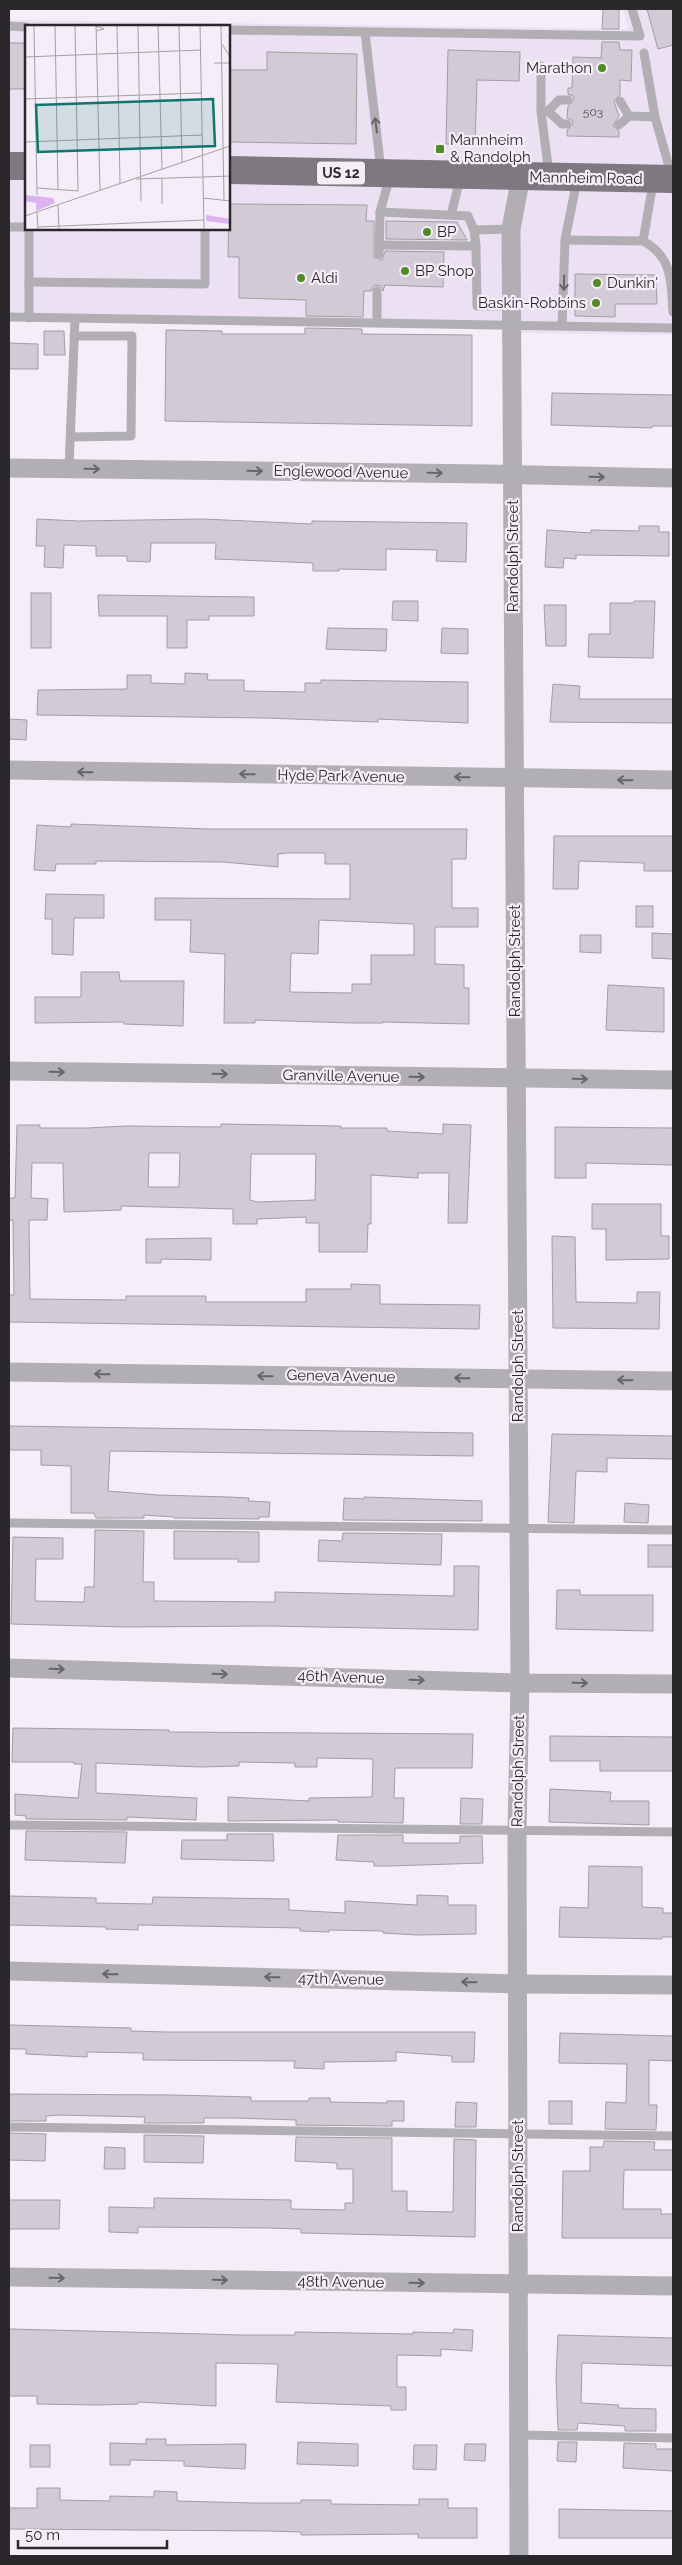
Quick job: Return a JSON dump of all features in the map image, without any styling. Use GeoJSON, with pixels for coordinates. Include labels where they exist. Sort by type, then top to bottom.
{"type":"FeatureCollection","features":[{"type":"Feature","properties":{"kind":"main road"},"geometry":{"type":"LineString","coordinates":[[9,166],[25,166]]}},
{"type":"Feature","properties":{"kind":"main road","name":"Mannheim Road"},"geometry":{"type":"LineString","coordinates":[[230,170],[667,179]]}},
{"type":"Feature","properties":{"kind":"street","name":"Randolph Street"},"geometry":{"type":"LineString","coordinates":[[519,2556],[517,1830],[520,1683],[511,229],[521,176]]}},
{"type":"Feature","properties":{"kind":"street","name":"Englewood Avenue"},"geometry":{"type":"LineString","coordinates":[[9,468],[673,478]]}},
{"type":"Feature","properties":{"kind":"street","name":"Hyde Park Avenue"},"geometry":{"type":"LineString","coordinates":[[9,770],[673,780]]}},
{"type":"Feature","properties":{"kind":"street","name":"Granville Avenue"},"geometry":{"type":"LineString","coordinates":[[9,1071],[673,1080]]}},
{"type":"Feature","properties":{"kind":"street","name":"Geneva Avenue"},"geometry":{"type":"LineString","coordinates":[[9,1372],[673,1381]]}},
{"type":"Feature","properties":{"kind":"street","name":"46th Avenue"},"geometry":{"type":"LineString","coordinates":[[9,1668],[520,1683],[673,1684]]}},
{"type":"Feature","properties":{"kind":"street","name":"47th Avenue"},"geometry":{"type":"LineString","coordinates":[[9,1971],[518,1984],[673,1985]]}},
{"type":"Feature","properties":{"kind":"street","name":"48th Avenue"},"geometry":{"type":"LineString","coordinates":[[9,2277],[673,2286]]}},
{"type":"Feature","properties":{"kind":"lane"},"geometry":{"type":"LineString","coordinates":[[230,30],[640,36],[632,9]]}},
{"type":"Feature","properties":{"kind":"lane"},"geometry":{"type":"LineString","coordinates":[[9,26],[25,27]]}},
{"type":"Feature","properties":{"kind":"lane"},"geometry":{"type":"LineString","coordinates":[[365,32],[386,174],[380,212],[379,249],[416,244],[476,246]]}},
{"type":"Feature","properties":{"kind":"lane"},"geometry":{"type":"LineString","coordinates":[[643,242],[667,179],[644,53]]}},
{"type":"Feature","properties":{"kind":"lane"},"geometry":{"type":"LineString","coordinates":[[541,66],[550,177]]}},
{"type":"Feature","properties":{"kind":"lane"},"geometry":{"type":"LineString","coordinates":[[544,111],[559,100],[568,100]]}},
{"type":"Feature","properties":{"kind":"lane"},"geometry":{"type":"LineString","coordinates":[[620,101],[629,116]]}},
{"type":"Feature","properties":{"kind":"lane"},"geometry":{"type":"LineString","coordinates":[[544,111],[562,124],[567,124]]}},
{"type":"Feature","properties":{"kind":"lane"},"geometry":{"type":"LineString","coordinates":[[619,125],[629,116],[655,117]]}},
{"type":"Feature","properties":{"kind":"lane"},"geometry":{"type":"LineString","coordinates":[[451,215],[462,175]]}},
{"type":"Feature","properties":{"kind":"lane"},"geometry":{"type":"LineString","coordinates":[[562,326],[565,240],[578,178]]}},
{"type":"Feature","properties":{"kind":"lane"},"geometry":{"type":"LineString","coordinates":[[380,212],[409,217],[468,216],[474,230],[476,246],[477,306],[511,306]]}},
{"type":"Feature","properties":{"kind":"lane"},"geometry":{"type":"LineString","coordinates":[[9,227],[25,228]]}},
{"type":"Feature","properties":{"kind":"lane"},"geometry":{"type":"LineString","coordinates":[[474,230],[511,229]]}},
{"type":"Feature","properties":{"kind":"lane"},"geometry":{"type":"LineString","coordinates":[[28,230],[28,318]]}},
{"type":"Feature","properties":{"kind":"lane"},"geometry":{"type":"LineString","coordinates":[[29,282],[205,284],[205,230]]}},
{"type":"Feature","properties":{"kind":"lane"},"geometry":{"type":"LineString","coordinates":[[565,240],[643,242],[654,247],[670,271],[673,312]]}},
{"type":"Feature","properties":{"kind":"lane"},"geometry":{"type":"LineString","coordinates":[[377,291],[378,323]]}},
{"type":"Feature","properties":{"kind":"lane"},"geometry":{"type":"LineString","coordinates":[[9,317],[673,328]]}},
{"type":"Feature","properties":{"kind":"lane"},"geometry":{"type":"LineString","coordinates":[[70,468],[75,318]]}},
{"type":"Feature","properties":{"kind":"lane"},"geometry":{"type":"LineString","coordinates":[[71,437],[131,436],[132,336],[74,336]]}},
{"type":"Feature","properties":{"kind":"lane"},"geometry":{"type":"LineString","coordinates":[[9,1523],[673,1530]]}},
{"type":"Feature","properties":{"kind":"lane"},"geometry":{"type":"LineString","coordinates":[[9,1825],[673,1832]]}},
{"type":"Feature","properties":{"kind":"lane"},"geometry":{"type":"LineString","coordinates":[[9,2127],[673,2136]]}},
{"type":"Feature","properties":{"kind":"lane"},"geometry":{"type":"LineString","coordinates":[[519,2435],[673,2438]]}},
{"type":"Feature","properties":{"kind":"shaded area"},"geometry":{"type":"Polygon","coordinates":[[[623,9],[673,9],[673,176],[230,169],[230,25],[25,25],[25,165],[9,165],[9,20],[628,29],[623,9]]]}},
{"type":"Feature","properties":{"kind":"shaded area"},"geometry":{"type":"Polygon","coordinates":[[[9,169],[25,170],[25,230],[230,230],[230,174],[507,180],[508,322],[9,314],[9,169]]]}},
{"type":"Feature","properties":{"kind":"shaded area"},"geometry":{"type":"Polygon","coordinates":[[[514,180],[673,184],[673,335],[515,333],[514,180]]]}},
{"type":"Feature","properties":{"kind":"building"},"geometry":{"type":"Polygon","coordinates":[[[603,9],[619,9],[619,29],[602,29],[603,9]]]}},
{"type":"Feature","properties":{"kind":"building"},"geometry":{"type":"Polygon","coordinates":[[[647,9],[673,9],[673,45],[658,49],[647,9]]]}},
{"type":"Feature","properties":{"kind":"building"},"geometry":{"type":"Polygon","coordinates":[[[602,42],[619,42],[620,50],[632,50],[631,81],[620,80],[620,95],[614,101],[619,116],[613,126],[619,131],[619,137],[567,136],[567,130],[573,124],[572,120],[567,118],[568,106],[574,100],[573,96],[568,94],[568,88],[572,88],[573,57],[601,58],[602,42]]]}},
{"type":"Feature","properties":{"kind":"building"},"geometry":{"type":"Polygon","coordinates":[[[9,43],[25,43],[25,89],[9,89],[9,43]]]}},
{"type":"Feature","properties":{"kind":"building"},"geometry":{"type":"Polygon","coordinates":[[[448,50],[520,52],[519,81],[477,80],[475,145],[446,144],[448,50]]]}},
{"type":"Feature","properties":{"kind":"building"},"geometry":{"type":"Polygon","coordinates":[[[267,52],[357,54],[356,144],[230,142],[230,70],[267,70],[267,52]]]}},
{"type":"Feature","properties":{"kind":"building","name":"Aldi"},"geometry":{"type":"Polygon","coordinates":[[[230,204],[367,205],[366,221],[374,221],[374,257],[382,260],[385,251],[444,252],[443,287],[385,285],[383,291],[381,286],[374,285],[371,291],[364,291],[363,317],[306,316],[306,300],[239,298],[239,257],[228,257],[230,204]]]}},
{"type":"Feature","properties":{"kind":"building","name":"BP"},"geometry":{"type":"Polygon","coordinates":[[[386,221],[457,222],[467,240],[386,239],[386,221]]]}},
{"type":"Feature","properties":{"kind":"building"},"geometry":{"type":"Polygon","coordinates":[[[575,274],[656,275],[657,304],[615,304],[615,317],[575,316],[575,274]]]}},
{"type":"Feature","properties":{"kind":"building"},"geometry":{"type":"Polygon","coordinates":[[[305,328],[362,329],[362,334],[472,335],[472,426],[165,421],[166,330],[222,331],[222,334],[305,334],[305,328]]]}},
{"type":"Feature","properties":{"kind":"building"},"geometry":{"type":"Polygon","coordinates":[[[44,331],[64,331],[65,355],[44,355],[44,331]]]}},
{"type":"Feature","properties":{"kind":"building"},"geometry":{"type":"Polygon","coordinates":[[[9,343],[38,344],[38,369],[9,369],[9,343]]]}},
{"type":"Feature","properties":{"kind":"building"},"geometry":{"type":"Polygon","coordinates":[[[552,393],[673,395],[673,426],[652,426],[652,428],[551,425],[552,393]]]}},
{"type":"Feature","properties":{"kind":"building"},"geometry":{"type":"Polygon","coordinates":[[[37,519],[79,521],[203,519],[312,524],[312,521],[467,523],[466,562],[436,561],[437,550],[386,549],[386,570],[339,569],[339,571],[313,571],[313,563],[215,559],[216,543],[151,543],[150,562],[127,561],[127,556],[96,556],[96,546],[64,545],[63,568],[44,567],[45,546],[36,546],[37,519]]]}},
{"type":"Feature","properties":{"kind":"building"},"geometry":{"type":"Polygon","coordinates":[[[639,526],[659,526],[659,532],[669,532],[669,556],[576,555],[576,559],[564,558],[563,568],[545,567],[547,530],[591,533],[591,530],[639,531],[639,526]]]}},
{"type":"Feature","properties":{"kind":"building"},"geometry":{"type":"Polygon","coordinates":[[[31,593],[51,593],[51,648],[31,648],[31,593]]]}},
{"type":"Feature","properties":{"kind":"building"},"geometry":{"type":"Polygon","coordinates":[[[98,595],[254,597],[254,616],[209,616],[209,620],[187,620],[187,648],[167,648],[167,616],[99,616],[98,595]]]}},
{"type":"Feature","properties":{"kind":"building"},"geometry":{"type":"Polygon","coordinates":[[[393,601],[418,601],[418,621],[392,620],[393,601]]]}},
{"type":"Feature","properties":{"kind":"building"},"geometry":{"type":"Polygon","coordinates":[[[634,601],[655,601],[653,658],[588,657],[589,634],[610,634],[610,603],[634,603],[634,601]]]}},
{"type":"Feature","properties":{"kind":"building"},"geometry":{"type":"Polygon","coordinates":[[[544,605],[566,605],[566,646],[546,646],[544,605]]]}},
{"type":"Feature","properties":{"kind":"building"},"geometry":{"type":"Polygon","coordinates":[[[328,628],[387,629],[386,651],[326,649],[328,628]]]}},
{"type":"Feature","properties":{"kind":"building"},"geometry":{"type":"Polygon","coordinates":[[[442,628],[468,629],[468,654],[441,653],[442,628]]]}},
{"type":"Feature","properties":{"kind":"building"},"geometry":{"type":"Polygon","coordinates":[[[185,673],[208,674],[207,680],[244,680],[244,691],[305,692],[305,683],[321,683],[321,680],[468,682],[468,723],[378,719],[378,722],[265,718],[37,715],[38,690],[127,689],[127,675],[151,675],[151,683],[185,684],[185,673]]]}},
{"type":"Feature","properties":{"kind":"building"},"geometry":{"type":"Polygon","coordinates":[[[553,684],[580,686],[579,699],[673,699],[673,723],[550,722],[553,684]]]}},
{"type":"Feature","properties":{"kind":"building"},"geometry":{"type":"Polygon","coordinates":[[[9,719],[27,720],[26,740],[9,739],[9,719]]]}},
{"type":"Feature","properties":{"kind":"building"},"geometry":{"type":"Polygon","coordinates":[[[71,824],[209,829],[467,829],[466,859],[452,859],[452,908],[478,908],[478,927],[435,927],[435,964],[464,965],[464,988],[469,988],[469,1024],[255,1020],[255,1023],[224,1023],[225,954],[190,952],[191,920],[155,920],[155,898],[350,899],[350,864],[325,864],[325,853],[286,853],[278,854],[278,867],[223,862],[96,861],[96,864],[56,864],[55,871],[34,870],[37,825],[71,827],[71,824]],[[319,920],[318,954],[291,953],[290,992],[352,993],[352,984],[371,984],[371,955],[414,955],[414,924],[319,920]]]}},
{"type":"Feature","properties":{"kind":"building"},"geometry":{"type":"Polygon","coordinates":[[[554,836],[673,836],[673,871],[644,871],[644,863],[579,861],[578,889],[553,889],[554,836]]]}},
{"type":"Feature","properties":{"kind":"building"},"geometry":{"type":"Polygon","coordinates":[[[46,894],[104,895],[104,918],[74,918],[73,955],[52,954],[52,919],[45,919],[46,894]]]}},
{"type":"Feature","properties":{"kind":"building"},"geometry":{"type":"Polygon","coordinates":[[[636,906],[653,906],[653,927],[636,927],[636,906]]]}},
{"type":"Feature","properties":{"kind":"building"},"geometry":{"type":"Polygon","coordinates":[[[652,933],[673,934],[673,959],[652,958],[652,933]]]}},
{"type":"Feature","properties":{"kind":"building"},"geometry":{"type":"Polygon","coordinates":[[[580,935],[601,935],[601,953],[580,952],[580,935]]]}},
{"type":"Feature","properties":{"kind":"building"},"geometry":{"type":"Polygon","coordinates":[[[81,972],[119,972],[120,981],[184,981],[183,1026],[124,1024],[124,1022],[35,1023],[35,997],[81,997],[81,972]]]}},
{"type":"Feature","properties":{"kind":"building"},"geometry":{"type":"Polygon","coordinates":[[[608,985],[664,988],[664,1032],[606,1030],[608,985]]]}},
{"type":"Feature","properties":{"kind":"building"},"geometry":{"type":"Polygon","coordinates":[[[221,1124],[341,1126],[341,1128],[387,1128],[387,1131],[443,1134],[443,1124],[471,1125],[467,1223],[448,1223],[449,1173],[418,1173],[418,1178],[371,1175],[371,1224],[368,1224],[367,1252],[319,1252],[319,1223],[306,1223],[306,1217],[257,1219],[257,1224],[233,1224],[233,1209],[121,1206],[121,1210],[64,1212],[63,1163],[32,1163],[31,1198],[48,1199],[47,1220],[29,1220],[30,1299],[126,1300],[126,1296],[206,1296],[206,1302],[306,1302],[306,1289],[351,1289],[351,1284],[380,1285],[380,1304],[480,1305],[479,1329],[9,1322],[9,1295],[14,1295],[13,1220],[9,1220],[9,1198],[15,1198],[17,1125],[40,1125],[40,1128],[126,1126],[221,1127],[221,1124]],[[149,1153],[148,1187],[179,1187],[180,1153],[149,1153]],[[251,1154],[250,1200],[257,1202],[315,1200],[316,1154],[251,1154]]]}},
{"type":"Feature","properties":{"kind":"building"},"geometry":{"type":"Polygon","coordinates":[[[555,1127],[673,1128],[673,1165],[586,1163],[586,1178],[555,1178],[555,1127]]]}},
{"type":"Feature","properties":{"kind":"building"},"geometry":{"type":"Polygon","coordinates":[[[592,1204],[661,1204],[661,1236],[669,1236],[669,1259],[606,1260],[606,1229],[592,1229],[592,1204]]]}},
{"type":"Feature","properties":{"kind":"building"},"geometry":{"type":"Polygon","coordinates":[[[552,1236],[575,1237],[576,1302],[637,1303],[637,1292],[660,1292],[659,1329],[553,1328],[552,1236]]]}},
{"type":"Feature","properties":{"kind":"building"},"geometry":{"type":"Polygon","coordinates":[[[211,1238],[211,1260],[161,1259],[161,1263],[146,1263],[146,1239],[211,1238]]]}},
{"type":"Feature","properties":{"kind":"building"},"geometry":{"type":"Polygon","coordinates":[[[9,1426],[473,1433],[473,1456],[110,1451],[108,1491],[158,1495],[249,1498],[248,1501],[270,1502],[269,1517],[259,1517],[259,1519],[174,1518],[144,1515],[144,1518],[96,1518],[94,1513],[71,1513],[71,1466],[41,1465],[41,1450],[9,1450],[9,1426]]]}},
{"type":"Feature","properties":{"kind":"building"},"geometry":{"type":"Polygon","coordinates":[[[552,1434],[673,1436],[673,1459],[607,1458],[607,1472],[576,1471],[574,1523],[548,1522],[552,1434]]]}},
{"type":"Feature","properties":{"kind":"building"},"geometry":{"type":"Polygon","coordinates":[[[364,1497],[482,1501],[482,1521],[343,1520],[344,1498],[364,1499],[364,1497]]]}},
{"type":"Feature","properties":{"kind":"building"},"geometry":{"type":"Polygon","coordinates":[[[625,1503],[649,1505],[648,1523],[624,1522],[625,1503]]]}},
{"type":"Feature","properties":{"kind":"building"},"geometry":{"type":"Polygon","coordinates":[[[95,1530],[144,1531],[143,1582],[154,1582],[154,1601],[275,1602],[275,1592],[454,1596],[454,1566],[479,1566],[478,1630],[269,1626],[126,1627],[11,1624],[13,1537],[63,1538],[63,1559],[36,1559],[35,1601],[84,1602],[85,1587],[94,1587],[95,1530]]]}},
{"type":"Feature","properties":{"kind":"building"},"geometry":{"type":"Polygon","coordinates":[[[174,1531],[259,1532],[259,1562],[238,1562],[238,1559],[174,1559],[174,1531]]]}},
{"type":"Feature","properties":{"kind":"building"},"geometry":{"type":"Polygon","coordinates":[[[343,1533],[442,1534],[441,1565],[318,1561],[319,1540],[342,1541],[343,1533]]]}},
{"type":"Feature","properties":{"kind":"building"},"geometry":{"type":"Polygon","coordinates":[[[648,1545],[673,1545],[673,1567],[648,1567],[648,1545]]]}},
{"type":"Feature","properties":{"kind":"building"},"geometry":{"type":"Polygon","coordinates":[[[557,1590],[580,1590],[580,1595],[653,1595],[653,1631],[556,1629],[557,1590]]]}},
{"type":"Feature","properties":{"kind":"building"},"geometry":{"type":"Polygon","coordinates":[[[13,1728],[169,1730],[169,1732],[473,1734],[472,1768],[395,1768],[394,1798],[404,1798],[403,1823],[338,1822],[338,1820],[228,1821],[228,1797],[309,1801],[309,1798],[372,1797],[373,1759],[317,1758],[317,1767],[295,1767],[295,1763],[239,1762],[239,1766],[200,1767],[96,1763],[96,1793],[197,1798],[196,1820],[127,1817],[127,1820],[26,1819],[26,1816],[15,1815],[15,1794],[78,1798],[82,1764],[74,1764],[74,1762],[12,1762],[13,1728]]]}},
{"type":"Feature","properties":{"kind":"building"},"geometry":{"type":"Polygon","coordinates":[[[550,1736],[673,1737],[673,1771],[600,1771],[600,1761],[550,1761],[550,1736]]]}},
{"type":"Feature","properties":{"kind":"building"},"geometry":{"type":"Polygon","coordinates":[[[550,1789],[611,1792],[610,1801],[649,1801],[649,1825],[549,1822],[550,1789]]]}},
{"type":"Feature","properties":{"kind":"building"},"geometry":{"type":"Polygon","coordinates":[[[461,1798],[483,1799],[482,1824],[460,1824],[461,1798]]]}},
{"type":"Feature","properties":{"kind":"building"},"geometry":{"type":"Polygon","coordinates":[[[26,1831],[127,1832],[125,1863],[25,1860],[26,1831]]]}},
{"type":"Feature","properties":{"kind":"building"},"geometry":{"type":"Polygon","coordinates":[[[227,1834],[273,1834],[274,1861],[181,1859],[182,1840],[227,1840],[227,1834]]]}},
{"type":"Feature","properties":{"kind":"building"},"geometry":{"type":"Polygon","coordinates":[[[338,1835],[403,1835],[403,1843],[460,1843],[460,1836],[482,1836],[483,1863],[374,1866],[374,1862],[336,1860],[338,1835]]]}},
{"type":"Feature","properties":{"kind":"building"},"geometry":{"type":"Polygon","coordinates":[[[589,1866],[642,1867],[642,1907],[663,1908],[663,1913],[673,1913],[673,1937],[662,1937],[662,1939],[559,1937],[560,1907],[588,1908],[589,1866]]]}},
{"type":"Feature","properties":{"kind":"building"},"geometry":{"type":"Polygon","coordinates":[[[417,1895],[448,1896],[448,1905],[476,1905],[476,1934],[417,1935],[383,1933],[383,1931],[329,1930],[329,1932],[300,1931],[300,1928],[138,1925],[138,1930],[106,1929],[106,1927],[9,1925],[9,1896],[96,1898],[96,1903],[152,1904],[153,1897],[289,1899],[289,1910],[345,1913],[345,1901],[417,1905],[417,1895]]]}},
{"type":"Feature","properties":{"kind":"building"},"geometry":{"type":"Polygon","coordinates":[[[9,2025],[131,2028],[131,2031],[166,2032],[475,2032],[474,2062],[452,2062],[452,2056],[396,2052],[396,2061],[324,2062],[324,2069],[294,2068],[295,2061],[143,2060],[143,2053],[87,2052],[87,2057],[26,2054],[26,2049],[9,2049],[9,2025]]]}},
{"type":"Feature","properties":{"kind":"building"},"geometry":{"type":"Polygon","coordinates":[[[560,2033],[673,2036],[673,2061],[649,2060],[649,2105],[657,2105],[656,2130],[605,2129],[606,2102],[626,2103],[627,2064],[559,2063],[560,2033]]]}},
{"type":"Feature","properties":{"kind":"building"},"geometry":{"type":"Polygon","coordinates":[[[9,2094],[251,2097],[251,2101],[309,2101],[309,2098],[330,2098],[330,2102],[387,2103],[387,2101],[404,2101],[404,2121],[392,2121],[392,2126],[296,2125],[296,2120],[235,2118],[204,2118],[204,2123],[144,2123],[145,2117],[59,2115],[46,2116],[46,2121],[9,2121],[9,2094]]]}},
{"type":"Feature","properties":{"kind":"building"},"geometry":{"type":"Polygon","coordinates":[[[549,2101],[572,2101],[572,2124],[549,2124],[549,2101]]]}},
{"type":"Feature","properties":{"kind":"building"},"geometry":{"type":"Polygon","coordinates":[[[456,2102],[477,2103],[476,2127],[455,2127],[456,2102]]]}},
{"type":"Feature","properties":{"kind":"building"},"geometry":{"type":"Polygon","coordinates":[[[9,2133],[46,2134],[45,2161],[9,2160],[9,2133]]]}},
{"type":"Feature","properties":{"kind":"building"},"geometry":{"type":"Polygon","coordinates":[[[144,2135],[204,2136],[203,2163],[144,2162],[144,2135]]]}},
{"type":"Feature","properties":{"kind":"building"},"geometry":{"type":"Polygon","coordinates":[[[296,2137],[392,2138],[392,2191],[407,2191],[407,2211],[453,2212],[454,2139],[476,2140],[475,2237],[301,2233],[301,2229],[268,2228],[138,2227],[138,2233],[109,2232],[109,2207],[154,2208],[154,2198],[291,2200],[291,2209],[345,2210],[345,2203],[353,2203],[353,2169],[337,2169],[337,2163],[295,2161],[296,2137]]]}},
{"type":"Feature","properties":{"kind":"building"},"geometry":{"type":"Polygon","coordinates":[[[604,2141],[655,2142],[654,2150],[673,2150],[673,2170],[624,2170],[623,2209],[661,2209],[661,2214],[673,2214],[673,2238],[562,2238],[563,2171],[590,2171],[590,2147],[603,2147],[604,2141]]]}},
{"type":"Feature","properties":{"kind":"building"},"geometry":{"type":"Polygon","coordinates":[[[105,2147],[125,2148],[125,2169],[104,2169],[105,2147]]]}},
{"type":"Feature","properties":{"kind":"building"},"geometry":{"type":"Polygon","coordinates":[[[9,2200],[60,2200],[59,2229],[9,2229],[9,2200]]]}},
{"type":"Feature","properties":{"kind":"building"},"geometry":{"type":"Polygon","coordinates":[[[9,2329],[243,2335],[295,2335],[295,2332],[413,2334],[413,2332],[453,2333],[454,2329],[473,2330],[472,2351],[441,2349],[441,2356],[397,2355],[397,2387],[406,2387],[406,2410],[391,2410],[391,2406],[276,2402],[278,2364],[216,2363],[216,2406],[138,2402],[138,2404],[97,2405],[37,2404],[37,2396],[9,2396],[9,2329]]]}},
{"type":"Feature","properties":{"kind":"building"},"geometry":{"type":"Polygon","coordinates":[[[558,2335],[673,2338],[673,2366],[582,2363],[581,2403],[619,2405],[618,2408],[656,2409],[656,2431],[625,2431],[625,2426],[578,2423],[577,2430],[558,2430],[556,2377],[558,2335]]]}},
{"type":"Feature","properties":{"kind":"building"},"geometry":{"type":"Polygon","coordinates":[[[146,2439],[166,2439],[166,2445],[246,2444],[245,2469],[184,2466],[184,2461],[130,2460],[130,2465],[110,2465],[110,2443],[146,2444],[146,2439]]]}},
{"type":"Feature","properties":{"kind":"building"},"geometry":{"type":"Polygon","coordinates":[[[298,2442],[358,2444],[358,2466],[297,2464],[298,2442]]]}},
{"type":"Feature","properties":{"kind":"building"},"geometry":{"type":"Polygon","coordinates":[[[558,2442],[577,2442],[576,2462],[557,2461],[558,2442]]]}},
{"type":"Feature","properties":{"kind":"building"},"geometry":{"type":"Polygon","coordinates":[[[624,2443],[656,2444],[656,2449],[673,2449],[673,2471],[623,2468],[624,2443]]]}},
{"type":"Feature","properties":{"kind":"building"},"geometry":{"type":"Polygon","coordinates":[[[465,2444],[486,2444],[485,2461],[464,2460],[465,2444]]]}},
{"type":"Feature","properties":{"kind":"building"},"geometry":{"type":"Polygon","coordinates":[[[30,2445],[50,2445],[50,2467],[30,2467],[30,2445]]]}},
{"type":"Feature","properties":{"kind":"building"},"geometry":{"type":"Polygon","coordinates":[[[414,2445],[437,2445],[436,2470],[413,2469],[414,2445]]]}},
{"type":"Feature","properties":{"kind":"building"},"geometry":{"type":"Polygon","coordinates":[[[37,2488],[60,2488],[60,2500],[110,2501],[110,2496],[154,2497],[154,2491],[177,2492],[177,2501],[301,2503],[301,2500],[331,2500],[331,2504],[419,2505],[419,2499],[448,2499],[448,2508],[477,2508],[477,2538],[418,2538],[418,2534],[301,2535],[301,2532],[268,2531],[9,2529],[9,2508],[37,2508],[37,2488]]]}},
{"type":"Feature","properties":{"kind":"building"},"geometry":{"type":"Polygon","coordinates":[[[559,2509],[673,2511],[673,2538],[559,2538],[559,2509]]]}},
{"type":"Feature","properties":{"kind":"place","name":"Marathon"},"geometry":{"type":"Point","coordinates":[602,68]}},
{"type":"Feature","properties":{"kind":"place","name":"Mannheim & Randolph"},"geometry":{"type":"Point","coordinates":[440,149]}},
{"type":"Feature","properties":{"kind":"place","name":"BP"},"geometry":{"type":"Point","coordinates":[427,232]}},
{"type":"Feature","properties":{"kind":"place","name":"BP Shop"},"geometry":{"type":"Point","coordinates":[405,271]}},
{"type":"Feature","properties":{"kind":"place","name":"Aldi"},"geometry":{"type":"Point","coordinates":[301,278]}},
{"type":"Feature","properties":{"kind":"place","name":"Dunkin'"},"geometry":{"type":"Point","coordinates":[597,283]}},
{"type":"Feature","properties":{"kind":"place","name":"Baskin-Robbins"},"geometry":{"type":"Point","coordinates":[596,303]}}]}
